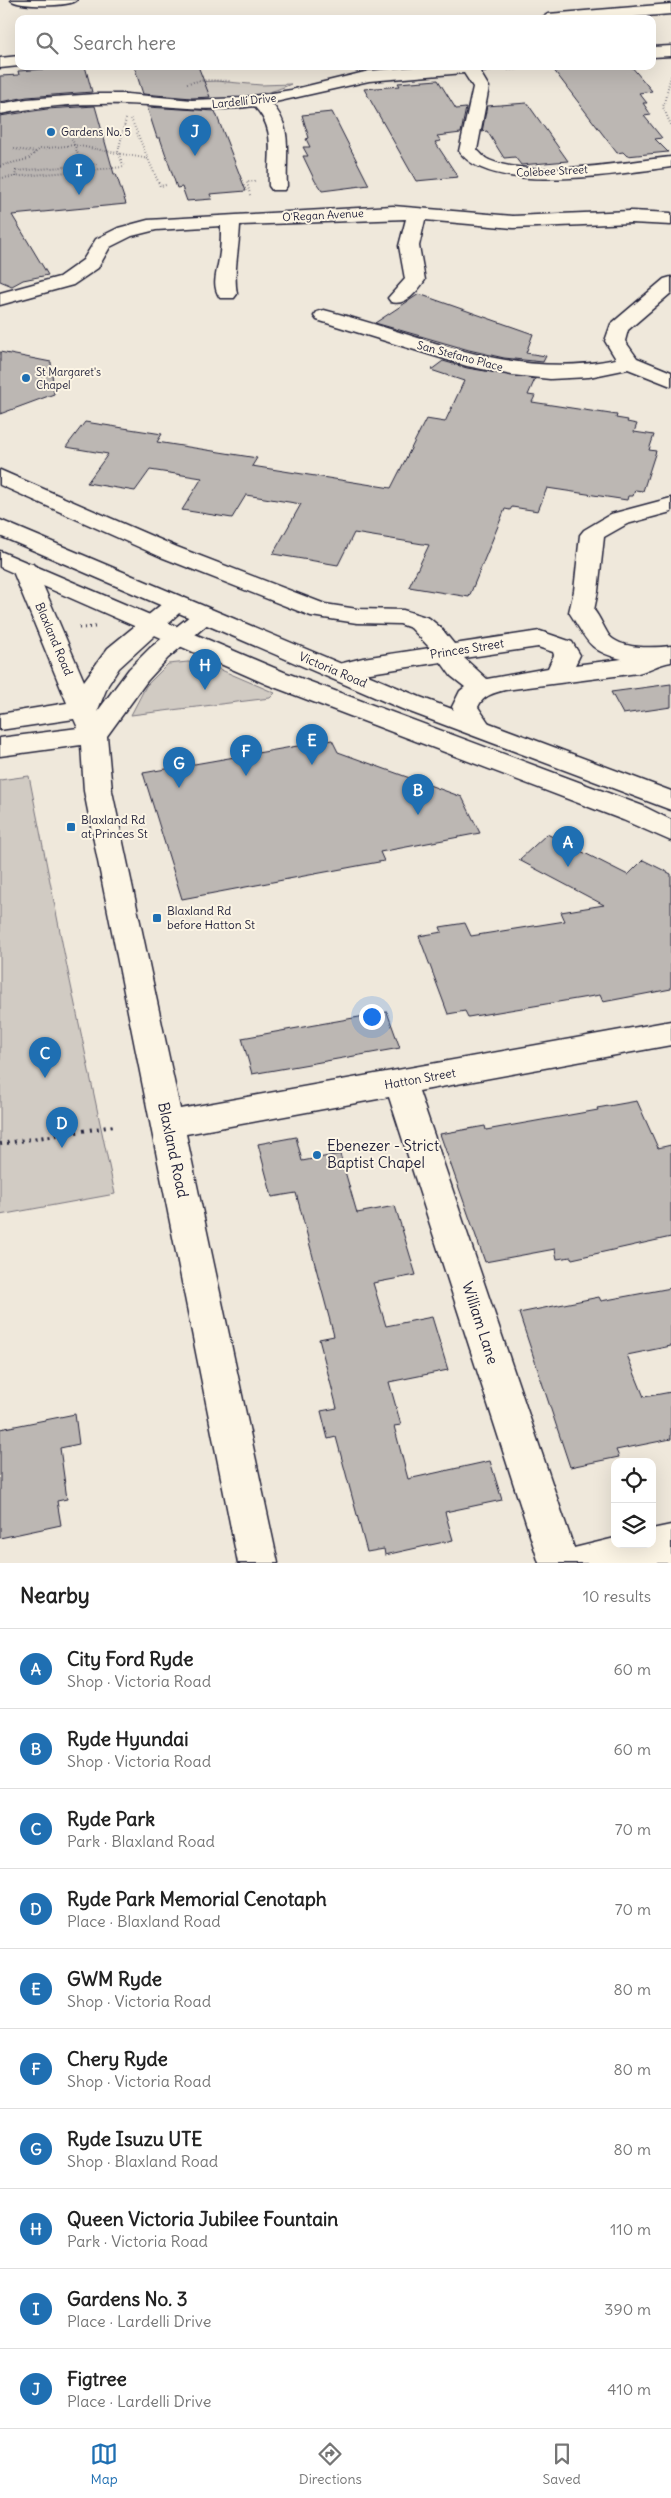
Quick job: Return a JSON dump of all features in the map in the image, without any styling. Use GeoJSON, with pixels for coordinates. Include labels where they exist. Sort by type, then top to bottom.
{"type":"FeatureCollection","features":[{"type":"Feature","properties":{"kind":"main road"},"geometry":{"type":"LineString","coordinates":[[19,0],[69,0]]}},
{"type":"Feature","properties":{"kind":"main road"},"geometry":{"type":"LineString","coordinates":[[597,15],[671,9]]}},
{"type":"Feature","properties":{"kind":"main road"},"geometry":{"type":"LineString","coordinates":[[656,52],[671,51]]}},
{"type":"Feature","properties":{"kind":"main road"},"geometry":{"type":"LineString","coordinates":[[0,63],[15,61]]}},
{"type":"Feature","properties":{"kind":"main road","name":"Lardelli Drive"},"geometry":{"type":"LineString","coordinates":[[0,109],[27,104],[96,99],[127,99],[192,105],[259,101],[368,76],[439,70]]}},
{"type":"Feature","properties":{"kind":"main road","name":"Colebee Street"},"geometry":{"type":"LineString","coordinates":[[476,70],[481,87],[468,151],[470,156],[483,165],[503,172],[528,174],[671,162]]}},
{"type":"Feature","properties":{"kind":"main road"},"geometry":{"type":"LineString","coordinates":[[259,101],[274,118],[280,138],[276,175],[278,186]]}},
{"type":"Feature","properties":{"kind":"main road","name":"O'Regan Avenue"},"geometry":{"type":"LineString","coordinates":[[0,299],[54,286],[76,276],[91,264],[103,243],[136,228],[154,224],[363,213],[417,213],[513,222],[632,217],[671,219]]}},
{"type":"Feature","properties":{"kind":"main road"},"geometry":{"type":"LineString","coordinates":[[398,298],[415,280],[409,246],[417,213]]}},
{"type":"Feature","properties":{"kind":"main road"},"geometry":{"type":"LineString","coordinates":[[227,294],[224,275],[229,259],[231,220]]}},
{"type":"Feature","properties":{"kind":"main road"},"geometry":{"type":"LineString","coordinates":[[668,288],[626,322],[615,334],[616,347],[630,362],[671,380]]}},
{"type":"Feature","properties":{"kind":"main road","name":"San Stefano Place"},"geometry":{"type":"LineString","coordinates":[[324,316],[380,331],[445,355],[515,370],[582,371],[608,369],[630,362]]}},
{"type":"Feature","properties":{"kind":"main road"},"geometry":{"type":"LineString","coordinates":[[0,477],[169,552],[320,611],[357,616],[403,617],[420,624],[432,633],[445,652],[471,680],[482,688]]}},
{"type":"Feature","properties":{"kind":"main road"},"geometry":{"type":"LineString","coordinates":[[581,612],[586,591],[592,535],[604,525],[616,520],[671,505]]}},
{"type":"Feature","properties":{"kind":"main road","name":"Victoria Road"},"geometry":{"type":"LineString","coordinates":[[0,527],[411,703],[671,801]]}},
{"type":"Feature","properties":{"kind":"main road"},"geometry":{"type":"LineString","coordinates":[[0,558],[275,678],[633,813],[671,831]]}},
{"type":"Feature","properties":{"kind":"main road","name":"Blaxland Road"},"geometry":{"type":"LineString","coordinates":[[24,568],[89,722],[98,791],[258,1563]]}},
{"type":"Feature","properties":{"kind":"main road","name":"Blaxland Road"},"geometry":{"type":"LineString","coordinates":[[89,722],[97,681],[109,663],[131,640],[177,604]]}},
{"type":"Feature","properties":{"kind":"main road"},"geometry":{"type":"LineString","coordinates":[[558,675],[567,655],[563,647],[550,641],[570,617],[581,612]]}},
{"type":"Feature","properties":{"kind":"main road"},"geometry":{"type":"LineString","coordinates":[[581,612],[589,618],[601,642],[621,652],[660,656]]}},
{"type":"Feature","properties":{"kind":"main road"},"geometry":{"type":"LineString","coordinates":[[0,747],[89,722],[179,637],[205,616]]}},
{"type":"Feature","properties":{"kind":"main road","name":"Princes Street"},"geometry":{"type":"LineString","coordinates":[[340,672],[362,666],[527,639],[550,641]]}},
{"type":"Feature","properties":{"kind":"main road"},"geometry":{"type":"LineString","coordinates":[[586,672],[598,653],[601,642]]}},
{"type":"Feature","properties":{"kind":"main road"},"geometry":{"type":"LineString","coordinates":[[479,728],[465,707],[469,697],[482,688],[504,682],[638,665],[660,656]]}},
{"type":"Feature","properties":{"kind":"main road"},"geometry":{"type":"LineString","coordinates":[[0,722],[89,722]]}},
{"type":"Feature","properties":{"kind":"main road","name":"Hatton Street"},"geometry":{"type":"LineString","coordinates":[[168,1124],[671,1033]]}},
{"type":"Feature","properties":{"kind":"main road","name":"William Lane"},"geometry":{"type":"LineString","coordinates":[[400,1082],[559,1563]]}},
{"type":"Feature","properties":{"kind":"main road"},"geometry":{"type":"LineString","coordinates":[[585,1563],[671,1544]]}},
{"type":"Feature","properties":{"kind":"path"},"geometry":{"type":"LineString","coordinates":[[671,76],[662,107],[671,124]]}},
{"type":"Feature","properties":{"kind":"path"},"geometry":{"type":"LineString","coordinates":[[0,178],[124,167],[118,152],[128,112],[160,186],[166,185]]}},
{"type":"Feature","properties":{"kind":"path"},"geometry":{"type":"LineString","coordinates":[[72,139],[86,175]]}},
{"type":"Feature","properties":{"kind":"path"},"geometry":{"type":"LineString","coordinates":[[14,149],[36,152],[74,146],[149,158]]}},
{"type":"Feature","properties":{"kind":"path"},"geometry":{"type":"LineString","coordinates":[[0,166],[28,159],[36,152]]}},
{"type":"Feature","properties":{"kind":"path"},"geometry":{"type":"LineString","coordinates":[[15,177],[16,171],[97,164]]}},
{"type":"Feature","properties":{"kind":"path"},"geometry":{"type":"LineString","coordinates":[[79,628],[98,627]]}},
{"type":"Feature","properties":{"kind":"path"},"geometry":{"type":"LineString","coordinates":[[0,1144],[114,1126]]}},
{"type":"Feature","properties":{"kind":"shaded area"},"geometry":{"type":"Polygon","coordinates":[[[216,81],[261,85],[291,84],[261,94],[230,99],[181,98],[166,95],[196,82],[216,81]]]}},
{"type":"Feature","properties":{"kind":"shaded area"},"geometry":{"type":"Polygon","coordinates":[[[188,662],[212,666],[275,693],[270,698],[131,715],[146,686],[168,664],[188,662]]]}},
{"type":"Feature","properties":{"kind":"shaded area"},"geometry":{"type":"Polygon","coordinates":[[[29,776],[115,1194],[0,1215],[0,780],[29,776]]]}},
{"type":"Feature","properties":{"kind":"building"},"geometry":{"type":"Polygon","coordinates":[[[86,70],[92,92],[27,97],[0,102],[0,76],[19,75],[18,71],[86,70]]]}},
{"type":"Feature","properties":{"kind":"building"},"geometry":{"type":"Polygon","coordinates":[[[135,70],[200,70],[210,97],[192,98],[143,94],[135,70]]]}},
{"type":"Feature","properties":{"kind":"building"},"geometry":{"type":"Polygon","coordinates":[[[554,70],[634,70],[652,91],[639,93],[647,103],[643,103],[651,115],[644,116],[662,138],[655,139],[668,152],[627,156],[623,152],[617,153],[554,70]]]}},
{"type":"Feature","properties":{"kind":"building"},"geometry":{"type":"Polygon","coordinates":[[[438,80],[456,109],[466,108],[461,133],[437,136],[441,141],[435,142],[458,177],[416,181],[364,89],[400,86],[398,83],[438,80]]]}},
{"type":"Feature","properties":{"kind":"building"},"geometry":{"type":"Polygon","coordinates":[[[527,103],[568,161],[521,165],[515,157],[504,158],[487,131],[482,132],[487,106],[527,103]]]}},
{"type":"Feature","properties":{"kind":"building"},"geometry":{"type":"Polygon","coordinates":[[[95,106],[114,174],[116,174],[126,204],[12,215],[48,275],[23,280],[12,286],[0,281],[0,116],[47,109],[95,106]]]}},
{"type":"Feature","properties":{"kind":"building"},"geometry":{"type":"Polygon","coordinates":[[[147,107],[215,111],[246,191],[210,194],[212,199],[187,201],[182,187],[177,188],[147,107]]]}},
{"type":"Feature","properties":{"kind":"building"},"geometry":{"type":"Polygon","coordinates":[[[332,112],[369,185],[322,191],[315,181],[303,156],[308,156],[303,147],[310,147],[306,139],[309,138],[302,115],[332,112]]]}},
{"type":"Feature","properties":{"kind":"building"},"geometry":{"type":"Polygon","coordinates":[[[419,294],[533,334],[526,353],[546,356],[543,362],[504,358],[469,350],[375,323],[419,294]]]}},
{"type":"Feature","properties":{"kind":"building","name":"St Margaret's Chapel"},"geometry":{"type":"Polygon","coordinates":[[[0,352],[51,362],[54,394],[0,414],[0,352]]]}},
{"type":"Feature","properties":{"kind":"building"},"geometry":{"type":"Polygon","coordinates":[[[443,361],[467,368],[535,379],[528,395],[535,396],[532,402],[617,415],[616,418],[637,424],[634,432],[654,435],[649,450],[656,451],[643,491],[635,490],[633,496],[628,496],[627,500],[547,488],[538,511],[512,507],[510,510],[505,509],[469,597],[409,587],[429,545],[354,533],[338,565],[273,554],[301,504],[246,495],[232,518],[182,510],[202,478],[150,470],[135,491],[87,483],[108,454],[66,447],[85,422],[162,434],[157,442],[257,458],[252,466],[391,488],[426,419],[445,422],[464,381],[431,370],[443,361]]]}},
{"type":"Feature","properties":{"kind":"building"},"geometry":{"type":"Polygon","coordinates":[[[671,684],[671,707],[623,714],[611,692],[671,684]]]}},
{"type":"Feature","properties":{"kind":"building"},"geometry":{"type":"Polygon","coordinates":[[[332,740],[338,752],[462,797],[480,833],[380,852],[384,861],[182,899],[143,773],[332,740]]]}},
{"type":"Feature","properties":{"kind":"building"},"geometry":{"type":"Polygon","coordinates":[[[547,834],[628,875],[643,860],[671,874],[671,989],[603,1002],[600,995],[468,1017],[465,1011],[448,1014],[419,936],[442,932],[440,927],[465,923],[471,936],[565,921],[561,912],[604,905],[519,860],[547,834]]]}},
{"type":"Feature","properties":{"kind":"building"},"geometry":{"type":"Polygon","coordinates":[[[387,1012],[400,1048],[252,1074],[242,1038],[387,1012]]]}},
{"type":"Feature","properties":{"kind":"building"},"geometry":{"type":"Polygon","coordinates":[[[637,1101],[658,1148],[671,1145],[671,1237],[572,1259],[571,1257],[557,1259],[555,1249],[485,1262],[440,1134],[485,1126],[486,1130],[637,1101]]]}},
{"type":"Feature","properties":{"kind":"building"},"geometry":{"type":"Polygon","coordinates":[[[296,1137],[302,1161],[340,1154],[357,1213],[395,1206],[416,1275],[373,1283],[386,1326],[432,1317],[448,1370],[389,1382],[401,1425],[394,1426],[408,1479],[490,1461],[502,1500],[445,1512],[453,1540],[385,1555],[384,1549],[367,1552],[336,1437],[328,1439],[321,1411],[337,1408],[319,1339],[334,1336],[296,1193],[272,1197],[258,1144],[296,1137]]]}},
{"type":"Feature","properties":{"kind":"building"},"geometry":{"type":"Polygon","coordinates":[[[671,1288],[671,1346],[627,1355],[644,1397],[671,1392],[671,1439],[616,1450],[619,1457],[570,1467],[519,1313],[599,1297],[601,1301],[671,1288]]]}},
{"type":"Feature","properties":{"kind":"building"},"geometry":{"type":"Polygon","coordinates":[[[75,1414],[79,1444],[60,1448],[67,1499],[57,1501],[61,1525],[0,1538],[0,1429],[75,1414]]]}},
{"type":"Feature","properties":{"kind":"place","name":"Gardens No. 5"},"geometry":{"type":"Point","coordinates":[51,132]}},
{"type":"Feature","properties":{"kind":"place","name":"Figtree"},"geometry":{"type":"Point","coordinates":[195,156]}},
{"type":"Feature","properties":{"kind":"place","name":"Gardens No. 3"},"geometry":{"type":"Point","coordinates":[79,195]}},
{"type":"Feature","properties":{"kind":"place","name":"St Margaret's Chapel"},"geometry":{"type":"Point","coordinates":[26,378]}},
{"type":"Feature","properties":{"kind":"place","name":"Queen Victoria Jubilee Fountain"},"geometry":{"type":"Point","coordinates":[205,690]}},
{"type":"Feature","properties":{"kind":"place","name":"GWM Ryde"},"geometry":{"type":"Point","coordinates":[312,765]}},
{"type":"Feature","properties":{"kind":"place","name":"Chery Ryde"},"geometry":{"type":"Point","coordinates":[246,776]}},
{"type":"Feature","properties":{"kind":"place","name":"Ryde Isuzu UTE"},"geometry":{"type":"Point","coordinates":[179,788]}},
{"type":"Feature","properties":{"kind":"place","name":"Ryde Hyundai"},"geometry":{"type":"Point","coordinates":[418,815]}},
{"type":"Feature","properties":{"kind":"place","name":"Blaxland Rd at Princes St"},"geometry":{"type":"Point","coordinates":[71,827]}},
{"type":"Feature","properties":{"kind":"place","name":"City Ford Ryde"},"geometry":{"type":"Point","coordinates":[568,867]}},
{"type":"Feature","properties":{"kind":"place","name":"Blaxland Rd before Hatton St"},"geometry":{"type":"Point","coordinates":[157,918]}},
{"type":"Feature","properties":{"kind":"place","name":"Ryde Park"},"geometry":{"type":"Point","coordinates":[45,1078]}},
{"type":"Feature","properties":{"kind":"place","name":"Ryde Park Memorial Cenotaph"},"geometry":{"type":"Point","coordinates":[62,1148]}},
{"type":"Feature","properties":{"kind":"place","name":"Ebenezer - Strict Baptist Chapel"},"geometry":{"type":"Point","coordinates":[317,1155]}}]}
